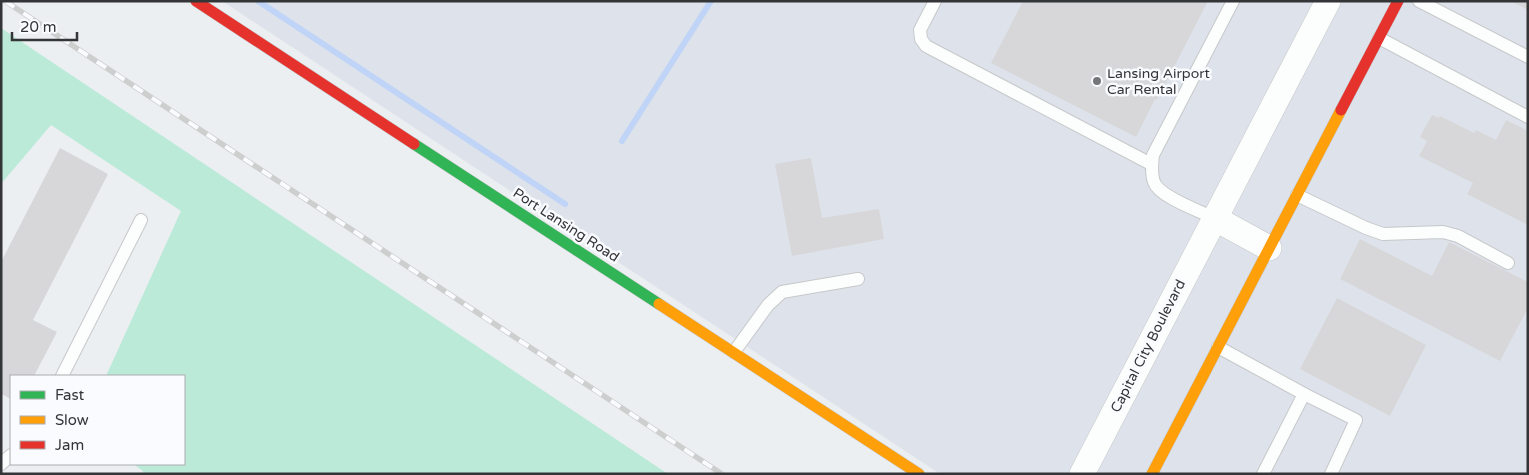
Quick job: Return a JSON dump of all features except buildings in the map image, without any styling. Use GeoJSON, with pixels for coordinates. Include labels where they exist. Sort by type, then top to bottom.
{"type":"FeatureCollection","features":[{"type":"Feature","properties":{"kind":"street","name":"Port Lansing Road"},"geometry":{"type":"LineString","coordinates":[[196,1],[919,474]]}},
{"type":"Feature","properties":{"kind":"street","name":"Capital City Boulevard"},"geometry":{"type":"LineString","coordinates":[[1082,474],[1328,1]]}},
{"type":"Feature","properties":{"kind":"street"},"geometry":{"type":"LineString","coordinates":[[1152,474],[1398,1]]}},
{"type":"Feature","properties":{"kind":"street"},"geometry":{"type":"LineString","coordinates":[[1214,218],[1269,248]]}},
{"type":"Feature","properties":{"kind":"lane"},"geometry":{"type":"LineString","coordinates":[[936,1],[920,30],[921,39],[926,46],[1151,164]]}},
{"type":"Feature","properties":{"kind":"lane"},"geometry":{"type":"LineString","coordinates":[[1214,218],[1168,197],[1154,184],[1151,164],[1153,155],[1233,1]]}},
{"type":"Feature","properties":{"kind":"lane"},"geometry":{"type":"LineString","coordinates":[[1419,1],[1528,57]]}},
{"type":"Feature","properties":{"kind":"lane"},"geometry":{"type":"LineString","coordinates":[[1379,38],[1528,117]]}},
{"type":"Feature","properties":{"kind":"lane"},"geometry":{"type":"LineString","coordinates":[[1297,195],[1366,228],[1383,234],[1442,232],[1458,236],[1508,263]]}},
{"type":"Feature","properties":{"kind":"lane"},"geometry":{"type":"LineString","coordinates":[[62,375],[140,220]]}},
{"type":"Feature","properties":{"kind":"lane"},"geometry":{"type":"LineString","coordinates":[[734,352],[768,305],[782,292],[858,278]]}},
{"type":"Feature","properties":{"kind":"lane"},"geometry":{"type":"LineString","coordinates":[[1218,347],[1356,420],[1331,474]]}},
{"type":"Feature","properties":{"kind":"lane"},"geometry":{"type":"LineString","coordinates":[[1263,474],[1304,394]]}},
{"type":"Feature","properties":{"kind":"shaded area"},"geometry":{"type":"Polygon","coordinates":[[[222,1],[1528,1],[1528,474],[940,474],[222,1]]]}},
{"type":"Feature","properties":{"kind":"green space"},"geometry":{"type":"Polygon","coordinates":[[[1,28],[668,474],[143,474],[143,471],[134,465],[185,465],[185,375],[106,375],[181,211],[51,125],[1,184],[1,28]]]}},
{"type":"Feature","properties":{"kind":"waterway"},"geometry":{"type":"LineString","coordinates":[[258,1],[565,204]]}},
{"type":"Feature","properties":{"kind":"waterway"},"geometry":{"type":"LineString","coordinates":[[622,141],[711,1]]}},
{"type":"Feature","properties":{"kind":"railway"},"geometry":{"type":"LineString","coordinates":[[5,1],[722,474]]}},
{"type":"Feature","properties":{"kind":"traffic: fast"},"geometry":{"type":"LineString","coordinates":[[414,144],[659,304]]}},
{"type":"Feature","properties":{"kind":"traffic: slow"},"geometry":{"type":"LineString","coordinates":[[1152,474],[1341,110]]}},
{"type":"Feature","properties":{"kind":"traffic: slow"},"geometry":{"type":"LineString","coordinates":[[659,304],[919,474]]}},
{"type":"Feature","properties":{"kind":"traffic: jam"},"geometry":{"type":"LineString","coordinates":[[196,1],[414,144]]}},
{"type":"Feature","properties":{"kind":"traffic: jam"},"geometry":{"type":"LineString","coordinates":[[1341,110],[1398,1]]}},
{"type":"Feature","properties":{"kind":"place","name":"Lansing Airport Car Rental"},"geometry":{"type":"Point","coordinates":[1097,81]}}]}
